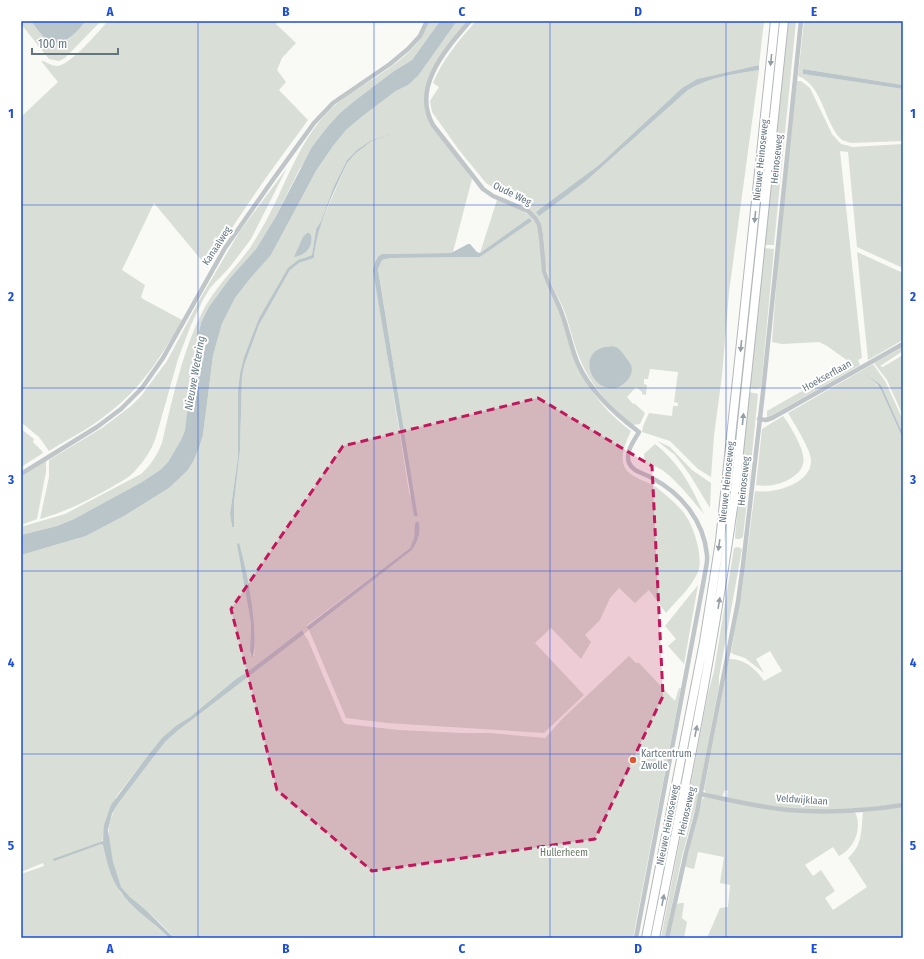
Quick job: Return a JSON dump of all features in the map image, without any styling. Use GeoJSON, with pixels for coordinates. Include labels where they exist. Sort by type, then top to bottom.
{"type":"FeatureCollection","features":[{"type":"Feature","properties":{"kind":"highway","name":"Nieuwe Heinoseweg"},"geometry":{"type":"LineString","coordinates":[[646,938],[704,642],[720,541],[775,21]]}},
{"type":"Feature","properties":{"kind":"highway","name":"Nieuwe Heinoseweg"},"geometry":{"type":"LineString","coordinates":[[655,938],[716,626],[727,554],[735,493],[784,21]]}},
{"type":"Feature","properties":{"kind":"street","name":"Kanaalweg"},"geometry":{"type":"LineString","coordinates":[[21,474],[101,425],[125,405],[142,388],[163,358],[225,248],[314,123],[332,103],[390,64],[408,49],[420,36],[427,21]]}},
{"type":"Feature","properties":{"kind":"street","name":"Oude Weg"},"geometry":{"type":"LineString","coordinates":[[470,21],[443,55],[432,72],[426,105],[433,126],[483,189],[493,196],[528,211],[535,218],[539,226],[541,236],[545,278],[561,311],[577,362],[582,372],[596,393],[618,415],[639,432],[628,453],[630,464],[636,470],[666,486],[679,497],[699,525],[707,556],[693,644],[636,938]]}},
{"type":"Feature","properties":{"kind":"street","name":"Heinoseweg"},"geometry":{"type":"LineString","coordinates":[[667,938],[701,794],[738,602],[746,542],[801,21]]}},
{"type":"Feature","properties":{"kind":"street","name":"Hoekserflaan"},"geometry":{"type":"LineString","coordinates":[[759,419],[766,420],[772,418],[903,344]]}},
{"type":"Feature","properties":{"kind":"street","name":"Veldwijklaan"},"geometry":{"type":"LineString","coordinates":[[701,794],[770,807],[809,811],[863,810],[903,805]]}},
{"type":"Feature","properties":{"kind":"highlighted area"},"geometry":{"type":"Polygon","coordinates":[[[538,398],[652,466],[663,696],[595,839],[372,871],[277,790],[231,609],[343,446],[538,398]]]}},
{"type":"Feature","properties":{"kind":"green space"},"geometry":{"type":"Polygon","coordinates":[[[21,21],[31,21],[46,38],[68,40],[86,21],[101,21],[65,58],[59,61],[49,59],[21,24],[21,21]]]}},
{"type":"Feature","properties":{"kind":"green space"},"geometry":{"type":"Polygon","coordinates":[[[108,21],[278,21],[276,24],[296,43],[282,58],[277,70],[286,82],[279,90],[308,120],[243,211],[208,268],[154,203],[122,270],[145,285],[141,297],[143,299],[182,320],[149,372],[129,395],[99,420],[49,451],[39,437],[21,422],[21,117],[58,82],[41,61],[55,66],[63,64],[77,54],[108,21]]]}},
{"type":"Feature","properties":{"kind":"green space"},"geometry":{"type":"Polygon","coordinates":[[[429,21],[440,21],[412,60],[394,71],[353,102],[329,125],[299,170],[275,218],[256,249],[231,277],[201,323],[193,361],[185,430],[168,462],[160,470],[142,482],[74,519],[57,526],[21,535],[21,527],[65,514],[145,471],[156,456],[162,443],[185,355],[198,321],[210,298],[246,253],[258,235],[313,130],[335,105],[389,68],[409,52],[421,38],[429,21]]]}},
{"type":"Feature","properties":{"kind":"green space","name":"Hullerheem"},"geometry":{"type":"Polygon","coordinates":[[[457,21],[469,21],[434,66],[425,101],[425,111],[430,122],[472,179],[453,252],[382,254],[376,259],[373,266],[409,492],[417,515],[378,268],[382,260],[391,258],[480,257],[531,221],[529,218],[480,253],[497,200],[525,212],[535,223],[538,229],[543,276],[560,313],[570,342],[585,377],[591,389],[604,406],[614,417],[631,431],[625,444],[623,454],[623,463],[625,468],[635,477],[656,487],[674,502],[687,517],[694,532],[699,549],[700,558],[698,572],[684,594],[666,613],[649,590],[635,603],[619,588],[610,598],[600,620],[585,635],[591,642],[581,659],[551,628],[535,643],[584,695],[544,733],[387,723],[346,718],[309,630],[304,634],[308,640],[343,722],[346,724],[399,730],[490,733],[545,738],[562,719],[629,656],[636,663],[639,663],[675,701],[679,688],[681,688],[633,938],[174,938],[121,887],[113,866],[110,846],[109,828],[112,817],[117,805],[165,742],[177,730],[303,634],[302,630],[236,679],[190,717],[177,725],[143,762],[116,797],[101,844],[103,845],[120,892],[169,938],[21,938],[21,874],[44,866],[43,863],[21,872],[21,555],[86,536],[124,516],[169,488],[187,471],[193,462],[203,435],[213,356],[217,341],[222,324],[235,298],[271,255],[316,171],[346,130],[396,91],[408,85],[418,76],[457,21]],[[406,129],[372,140],[347,160],[334,186],[321,221],[316,229],[312,255],[303,258],[292,268],[299,263],[314,258],[316,240],[320,225],[347,163],[356,153],[372,141],[406,129]],[[290,271],[283,277],[259,318],[244,357],[240,373],[238,390],[238,457],[230,514],[232,527],[234,527],[234,503],[240,450],[242,376],[245,363],[259,325],[290,271]],[[419,522],[410,548],[306,626],[308,630],[412,550],[416,544],[420,529],[419,522]],[[239,544],[239,554],[251,624],[250,655],[254,656],[254,621],[245,565],[239,544]]]}},
{"type":"Feature","properties":{"kind":"green space"},"geometry":{"type":"Polygon","coordinates":[[[476,21],[764,21],[759,65],[697,79],[682,88],[599,165],[537,212],[539,215],[586,181],[688,90],[713,79],[759,70],[729,292],[711,477],[698,469],[670,441],[642,432],[649,413],[672,416],[673,406],[678,406],[678,403],[674,402],[678,372],[650,369],[648,379],[644,379],[644,384],[647,385],[646,395],[642,394],[642,392],[636,387],[627,397],[633,404],[634,403],[645,413],[640,424],[632,425],[609,403],[596,387],[585,369],[578,353],[564,310],[548,276],[540,223],[526,204],[486,183],[459,150],[432,112],[430,101],[439,87],[433,83],[437,74],[452,50],[476,21]]]}},
{"type":"Feature","properties":{"kind":"green space"},"geometry":{"type":"Polygon","coordinates":[[[787,21],[796,21],[774,245],[764,245],[787,21]]]}},
{"type":"Feature","properties":{"kind":"green space"},"geometry":{"type":"Polygon","coordinates":[[[804,21],[903,21],[903,85],[803,69],[803,74],[903,89],[903,141],[851,143],[842,140],[838,136],[833,129],[812,86],[806,80],[798,76],[804,21]]]}},
{"type":"Feature","properties":{"kind":"green space"},"geometry":{"type":"Polygon","coordinates":[[[797,81],[801,81],[810,88],[832,134],[841,144],[853,147],[903,144],[903,268],[857,247],[848,152],[840,151],[862,358],[858,360],[860,365],[767,418],[767,411],[851,363],[819,342],[782,344],[772,342],[778,262],[797,81]]]}},
{"type":"Feature","properties":{"kind":"green space"},"geometry":{"type":"Polygon","coordinates":[[[287,168],[251,239],[229,268],[210,288],[203,300],[191,325],[178,359],[156,437],[146,458],[126,479],[76,506],[40,519],[49,477],[49,460],[102,428],[131,406],[141,396],[167,361],[201,297],[240,231],[287,168]]]}},
{"type":"Feature","properties":{"kind":"green space"},"geometry":{"type":"Polygon","coordinates":[[[763,248],[774,249],[761,387],[757,389],[750,388],[763,248]]]}},
{"type":"Feature","properties":{"kind":"green space"},"geometry":{"type":"Polygon","coordinates":[[[857,252],[903,273],[903,340],[868,360],[857,252]]]}},
{"type":"Feature","properties":{"kind":"green space"},"geometry":{"type":"Polygon","coordinates":[[[903,347],[903,351],[880,366],[883,367],[903,355],[903,416],[887,380],[874,363],[903,347]]]}},
{"type":"Feature","properties":{"kind":"green space"},"geometry":{"type":"Polygon","coordinates":[[[873,364],[885,381],[903,420],[903,434],[881,385],[868,374],[881,390],[903,439],[903,803],[874,807],[816,810],[772,806],[727,798],[728,791],[725,790],[722,797],[706,793],[704,789],[729,659],[740,660],[750,666],[764,681],[782,671],[770,651],[756,659],[764,673],[745,658],[731,652],[742,590],[755,491],[771,491],[790,486],[805,475],[810,468],[811,460],[808,450],[802,436],[788,413],[873,364]]]}},
{"type":"Feature","properties":{"kind":"green space"},"geometry":{"type":"Polygon","coordinates":[[[749,392],[758,394],[749,484],[740,482],[749,392]]]}},
{"type":"Feature","properties":{"kind":"green space"},"geometry":{"type":"Polygon","coordinates":[[[783,416],[796,437],[802,451],[802,467],[799,472],[786,481],[768,486],[756,485],[762,429],[783,416]]]}},
{"type":"Feature","properties":{"kind":"green space"},"geometry":{"type":"Polygon","coordinates":[[[21,429],[34,439],[33,442],[43,453],[21,467],[21,429]]]}},
{"type":"Feature","properties":{"kind":"green space"},"geometry":{"type":"Polygon","coordinates":[[[657,441],[670,447],[692,470],[711,483],[710,508],[690,475],[675,455],[657,441]]]}},
{"type":"Feature","properties":{"kind":"green space"},"geometry":{"type":"Polygon","coordinates":[[[655,444],[671,459],[684,476],[704,514],[669,475],[663,470],[645,462],[644,454],[655,444]]]}},
{"type":"Feature","properties":{"kind":"green space"},"geometry":{"type":"Polygon","coordinates":[[[46,461],[46,472],[37,519],[21,525],[21,477],[46,461]]]}},
{"type":"Feature","properties":{"kind":"green space"},"geometry":{"type":"Polygon","coordinates":[[[739,489],[748,490],[743,537],[736,539],[735,538],[739,489]]]}},
{"type":"Feature","properties":{"kind":"green space"},"geometry":{"type":"Polygon","coordinates":[[[738,547],[742,549],[719,677],[719,686],[697,802],[682,856],[665,938],[661,938],[708,694],[714,671],[734,548],[738,547]]]}},
{"type":"Feature","properties":{"kind":"green space"},"geometry":{"type":"Polygon","coordinates":[[[698,585],[684,664],[668,646],[676,639],[665,626],[698,585]]]}},
{"type":"Feature","properties":{"kind":"green space"},"geometry":{"type":"Polygon","coordinates":[[[704,797],[751,806],[855,812],[858,825],[856,837],[849,848],[839,856],[833,847],[805,865],[813,876],[821,870],[835,891],[825,898],[833,910],[867,887],[848,858],[853,853],[859,842],[863,812],[903,807],[903,938],[707,938],[720,908],[728,907],[730,885],[720,883],[724,857],[698,852],[694,869],[685,866],[704,797]]]}},
{"type":"Feature","properties":{"kind":"green space"},"geometry":{"type":"Polygon","coordinates":[[[684,903],[682,918],[687,922],[684,938],[669,938],[677,904],[684,903]]]}},
{"type":"Feature","properties":{"kind":"water"},"geometry":{"type":"Polygon","coordinates":[[[31,21],[86,21],[68,39],[57,43],[51,42],[45,38],[31,21]]]}},
{"type":"Feature","properties":{"kind":"water","name":"Nieuwe Wetering"},"geometry":{"type":"Polygon","coordinates":[[[440,21],[457,21],[418,76],[408,85],[396,91],[364,115],[346,130],[333,146],[316,171],[271,255],[235,298],[222,324],[217,341],[213,356],[203,435],[193,462],[187,471],[169,488],[124,516],[86,536],[21,555],[21,535],[57,526],[74,519],[142,482],[160,470],[168,462],[185,430],[195,350],[201,323],[209,307],[231,277],[256,249],[275,218],[312,147],[329,125],[353,102],[394,71],[412,60],[440,21]]]}},
{"type":"Feature","properties":{"kind":"water"},"geometry":{"type":"Polygon","coordinates":[[[759,65],[759,70],[713,79],[688,90],[586,181],[539,216],[536,212],[599,165],[682,88],[697,79],[759,65]]]}},
{"type":"Feature","properties":{"kind":"water"},"geometry":{"type":"Polygon","coordinates":[[[803,69],[903,85],[903,89],[803,74],[803,69]]]}},
{"type":"Feature","properties":{"kind":"water"},"geometry":{"type":"Polygon","coordinates":[[[406,129],[372,141],[356,153],[347,163],[322,221],[318,233],[314,258],[299,263],[290,270],[259,325],[245,363],[242,376],[240,450],[234,503],[234,527],[232,527],[230,514],[238,457],[238,390],[240,373],[244,357],[259,318],[288,268],[298,260],[312,255],[316,229],[321,221],[334,186],[347,160],[357,150],[372,140],[406,129]]]}},
{"type":"Feature","properties":{"kind":"water"},"geometry":{"type":"Polygon","coordinates":[[[529,218],[532,221],[480,257],[391,258],[382,260],[378,269],[418,516],[414,516],[373,270],[375,263],[378,257],[382,254],[451,253],[468,244],[480,253],[529,218]]]}},
{"type":"Feature","properties":{"kind":"water"},"geometry":{"type":"Polygon","coordinates":[[[307,233],[311,235],[310,247],[302,254],[294,257],[303,237],[307,233]]]}},
{"type":"Feature","properties":{"kind":"water"},"geometry":{"type":"Polygon","coordinates":[[[605,347],[618,348],[631,365],[632,369],[630,377],[620,386],[612,388],[604,387],[593,377],[590,370],[592,356],[597,350],[605,347]]]}},
{"type":"Feature","properties":{"kind":"water"},"geometry":{"type":"Polygon","coordinates":[[[867,374],[881,385],[903,434],[903,439],[881,390],[867,374]]]}},
{"type":"Feature","properties":{"kind":"water"},"geometry":{"type":"Polygon","coordinates":[[[416,522],[419,522],[419,533],[416,544],[412,550],[309,630],[306,627],[410,548],[414,538],[416,522]]]}},
{"type":"Feature","properties":{"kind":"water"},"geometry":{"type":"Polygon","coordinates":[[[239,543],[252,602],[255,636],[252,658],[250,651],[251,624],[237,544],[239,543]]]}},
{"type":"Feature","properties":{"kind":"water"},"geometry":{"type":"Polygon","coordinates":[[[302,630],[304,634],[177,731],[165,742],[117,805],[112,814],[108,830],[113,862],[121,887],[174,938],[169,938],[125,898],[111,875],[103,845],[101,844],[54,861],[53,859],[103,841],[104,825],[111,805],[162,738],[236,679],[302,630]]]}},
{"type":"Feature","properties":{"kind":"place","name":"Kartcentrum Zwolle"},"geometry":{"type":"Point","coordinates":[633,760]}}]}
